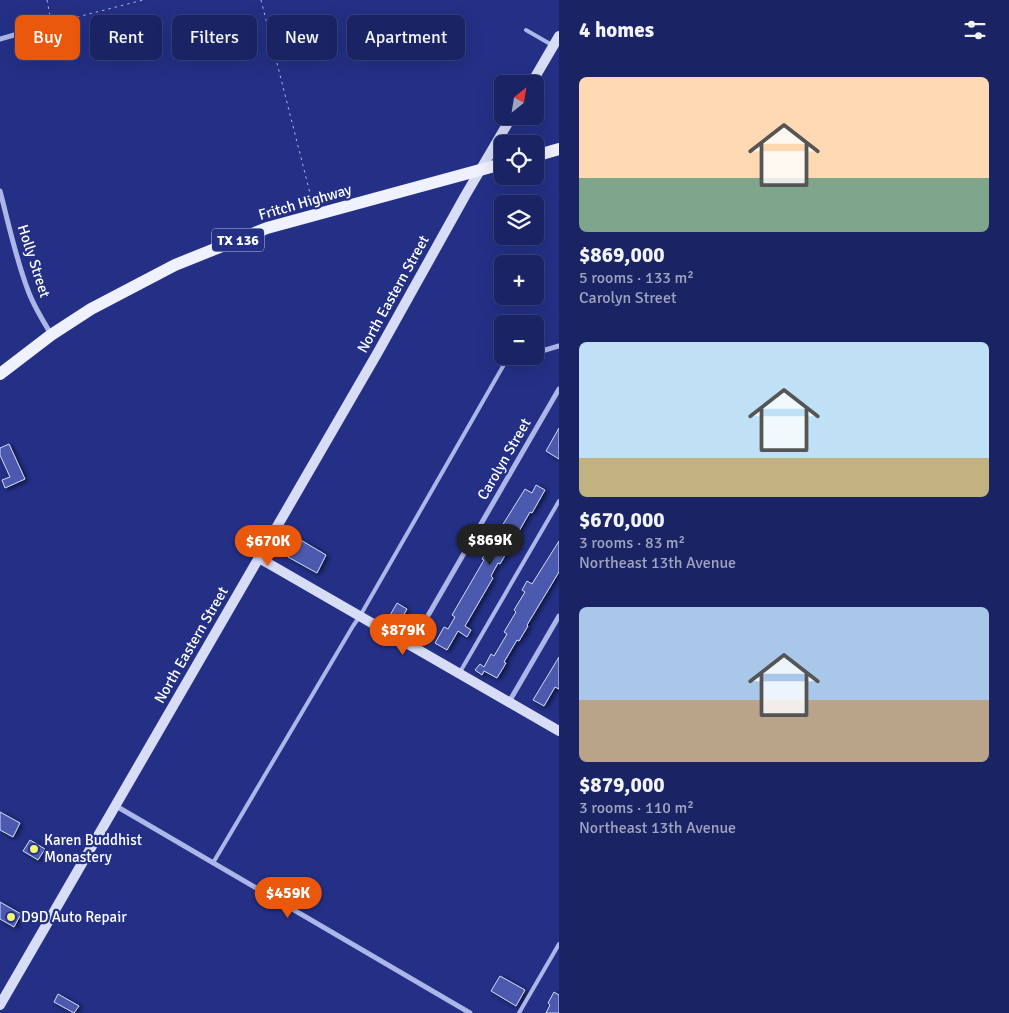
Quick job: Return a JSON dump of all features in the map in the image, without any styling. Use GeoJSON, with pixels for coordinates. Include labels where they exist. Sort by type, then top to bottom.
{"type":"FeatureCollection","features":[{"type":"Feature","properties":{"kind":"main road"},"geometry":{"type":"LineString","coordinates":[[536,75],[559,36]]}},
{"type":"Feature","properties":{"kind":"main road","name":"North Eastern Street"},"geometry":{"type":"LineString","coordinates":[[0,1005],[378,352],[507,125]]}},
{"type":"Feature","properties":{"kind":"main road"},"geometry":{"type":"LineString","coordinates":[[544,153],[559,149]]}},
{"type":"Feature","properties":{"kind":"main road","name":"Fritch Highway"},"geometry":{"type":"LineString","coordinates":[[0,374],[51,335],[105,301],[175,265],[267,228],[494,166]]}},
{"type":"Feature","properties":{"kind":"main road"},"geometry":{"type":"LineString","coordinates":[[259,558],[558,730]]}},
{"type":"Feature","properties":{"kind":"street"},"geometry":{"type":"LineString","coordinates":[[0,39],[15,35]]}},
{"type":"Feature","properties":{"kind":"street","name":"Holly Street"},"geometry":{"type":"LineString","coordinates":[[0,191],[26,284],[35,307],[51,335]]}},
{"type":"Feature","properties":{"kind":"street"},"geometry":{"type":"LineString","coordinates":[[544,350],[559,346]]}},
{"type":"Feature","properties":{"kind":"street","name":"Carolyn Street"},"geometry":{"type":"LineString","coordinates":[[410,646],[559,389]]}},
{"type":"Feature","properties":{"kind":"street"},"geometry":{"type":"LineString","coordinates":[[509,703],[559,616]]}},
{"type":"Feature","properties":{"kind":"street"},"geometry":{"type":"LineString","coordinates":[[116,806],[470,1013]]}},
{"type":"Feature","properties":{"kind":"lane"},"geometry":{"type":"LineString","coordinates":[[526,30],[553,46]]}},
{"type":"Feature","properties":{"kind":"lane"},"geometry":{"type":"LineString","coordinates":[[213,863],[360,616],[501,365]]}},
{"type":"Feature","properties":{"kind":"lane"},"geometry":{"type":"LineString","coordinates":[[459,674],[559,500]]}},
{"type":"Feature","properties":{"kind":"lane"},"geometry":{"type":"LineString","coordinates":[[519,1013],[559,944]]}},
{"type":"Feature","properties":{"kind":"path"},"geometry":{"type":"LineString","coordinates":[[47,0],[50,15]]}},
{"type":"Feature","properties":{"kind":"path"},"geometry":{"type":"LineString","coordinates":[[80,17],[143,0]]}},
{"type":"Feature","properties":{"kind":"path"},"geometry":{"type":"LineString","coordinates":[[262,0],[315,216]]}},
{"type":"Feature","properties":{"kind":"building"},"geometry":{"type":"Polygon","coordinates":[[[559,428],[559,459],[546,451],[559,428]]]}},
{"type":"Feature","properties":{"kind":"building"},"geometry":{"type":"Polygon","coordinates":[[[9,444],[25,479],[5,488],[2,480],[10,477],[0,455],[0,448],[9,444]]]}},
{"type":"Feature","properties":{"kind":"building"},"geometry":{"type":"Polygon","coordinates":[[[536,485],[545,490],[491,576],[493,578],[465,626],[471,630],[467,637],[458,631],[447,650],[435,643],[444,627],[448,629],[455,617],[452,615],[484,560],[482,559],[525,489],[532,493],[536,485]]]}},
{"type":"Feature","properties":{"kind":"building"},"geometry":{"type":"Polygon","coordinates":[[[299,539],[326,555],[317,573],[288,557],[299,539]]]}},
{"type":"Feature","properties":{"kind":"building"},"geometry":{"type":"Polygon","coordinates":[[[559,541],[559,572],[528,626],[519,641],[517,640],[497,678],[484,671],[482,675],[475,670],[480,664],[484,667],[491,654],[494,656],[507,634],[504,632],[516,612],[514,610],[525,592],[522,590],[527,581],[532,584],[559,541]]]}},
{"type":"Feature","properties":{"kind":"building"},"geometry":{"type":"Polygon","coordinates":[[[397,603],[407,609],[399,623],[389,617],[397,603]]]}},
{"type":"Feature","properties":{"kind":"building"},"geometry":{"type":"Polygon","coordinates":[[[559,657],[559,689],[555,687],[544,706],[533,700],[559,657]]]}},
{"type":"Feature","properties":{"kind":"building"},"geometry":{"type":"Polygon","coordinates":[[[0,812],[20,823],[13,837],[0,830],[0,812]]]}},
{"type":"Feature","properties":{"kind":"building"},"geometry":{"type":"Polygon","coordinates":[[[30,840],[45,849],[38,860],[23,851],[30,840]]]}},
{"type":"Feature","properties":{"kind":"building"},"geometry":{"type":"Polygon","coordinates":[[[0,902],[21,914],[14,927],[0,919],[0,902]]]}},
{"type":"Feature","properties":{"kind":"building"},"geometry":{"type":"Polygon","coordinates":[[[500,976],[525,990],[516,1006],[491,991],[500,976]]]}},
{"type":"Feature","properties":{"kind":"building"},"geometry":{"type":"Polygon","coordinates":[[[554,992],[559,995],[559,1013],[546,1013],[550,1005],[548,1003],[554,992]]]}},
{"type":"Feature","properties":{"kind":"building"},"geometry":{"type":"Polygon","coordinates":[[[58,994],[79,1006],[74,1013],[54,1002],[58,994]]]}},
{"type":"Feature","properties":{"kind":"place","name":"Karen Buddhist Monastery"},"geometry":{"type":"Point","coordinates":[34,849]}},
{"type":"Feature","properties":{"kind":"place","name":"D9D Auto Repair"},"geometry":{"type":"Point","coordinates":[11,917]}}]}
